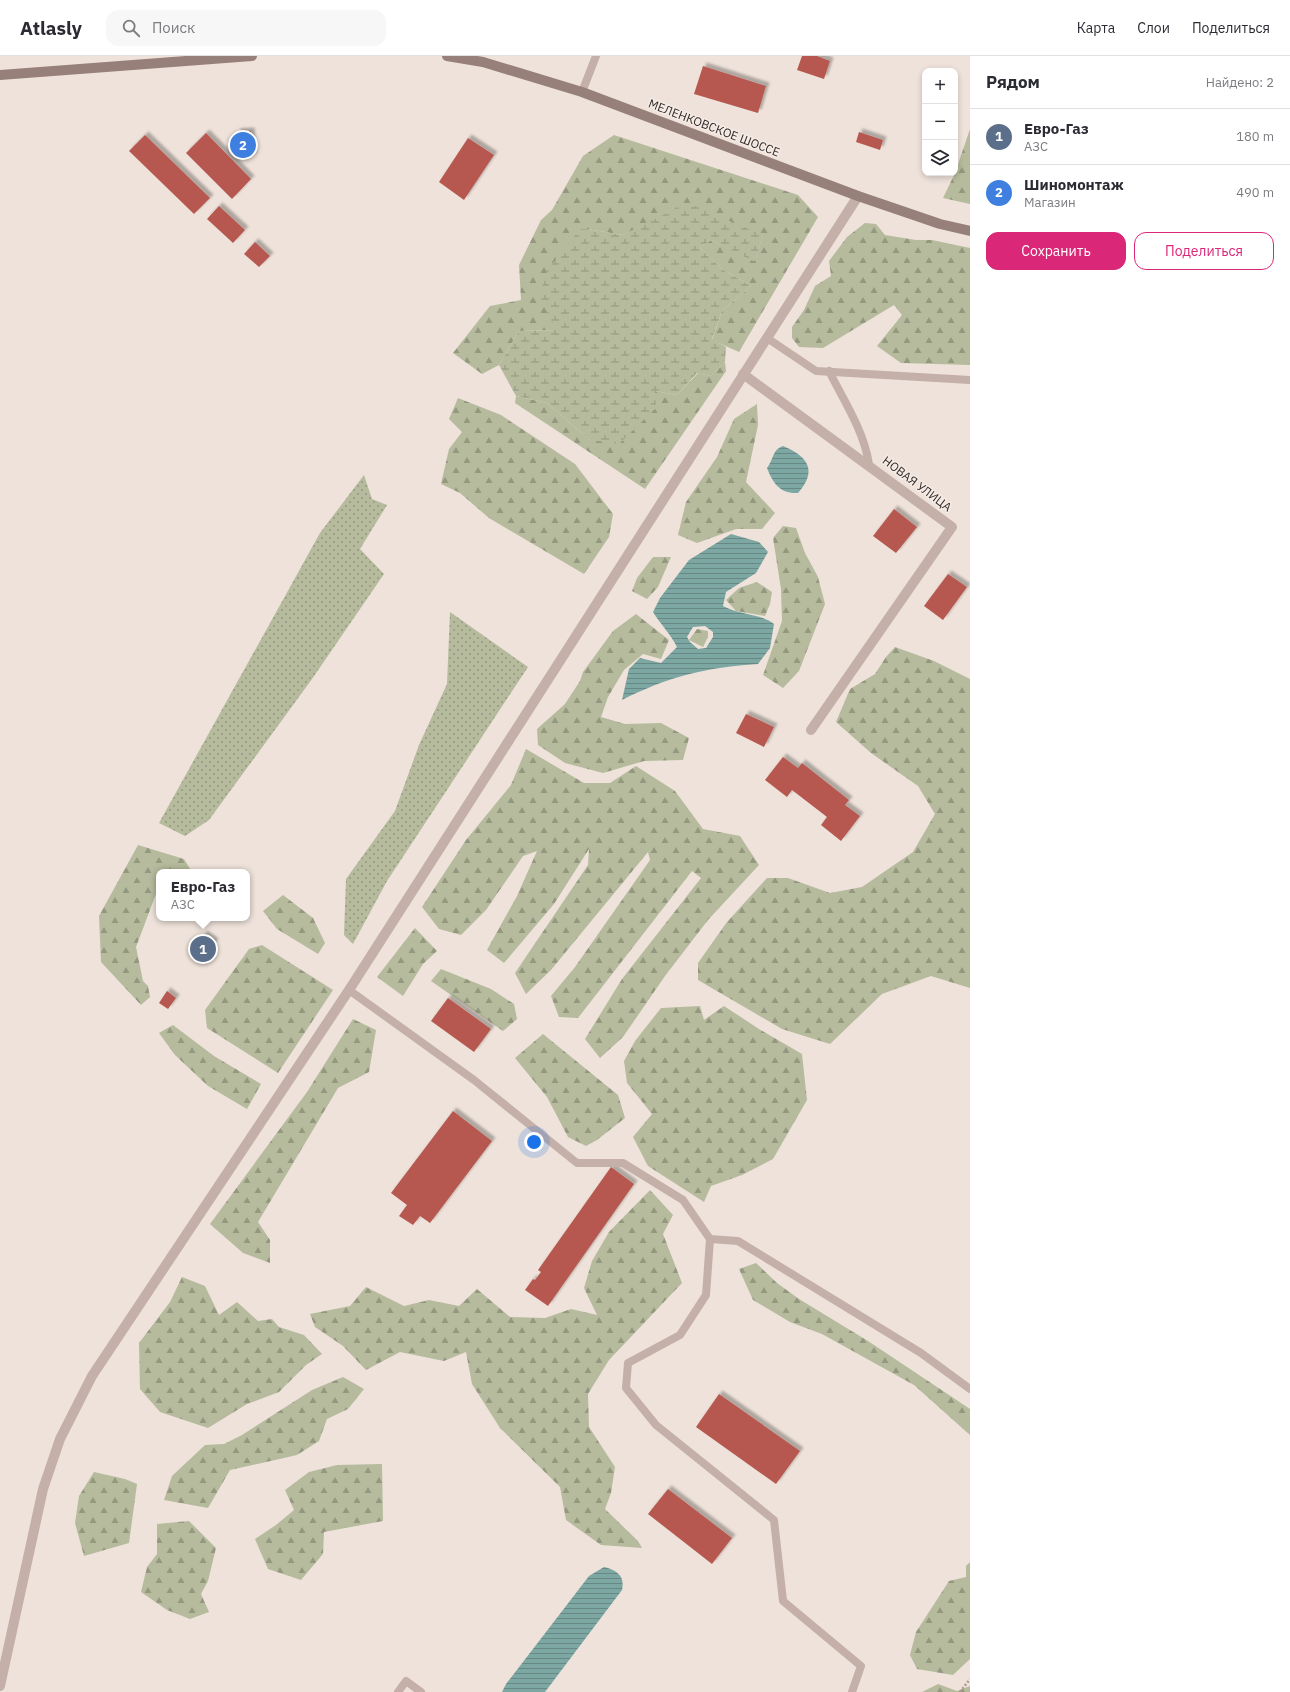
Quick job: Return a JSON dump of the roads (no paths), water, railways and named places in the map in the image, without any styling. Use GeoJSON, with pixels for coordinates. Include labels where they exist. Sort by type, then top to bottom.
{"type":"FeatureCollection","features":[{"type":"Feature","properties":{"kind":"main road"},"geometry":{"type":"LineString","coordinates":[[0,75],[252,56]]}},
{"type":"Feature","properties":{"kind":"main road","name":"МЕЛЕНКОВСКОЕ ШОССЕ"},"geometry":{"type":"LineString","coordinates":[[447,56],[483,62],[582,92],[858,196],[940,224],[970,231]]}},
{"type":"Feature","properties":{"kind":"street"},"geometry":{"type":"LineString","coordinates":[[0,1686],[43,1489],[60,1439],[92,1376],[349,990],[858,196]]}},
{"type":"Feature","properties":{"kind":"street","name":"НОВАЯ УЛИЦА"},"geometry":{"type":"LineString","coordinates":[[743,374],[869,464],[952,527],[810,730]]}},
{"type":"Feature","properties":{"kind":"lane"},"geometry":{"type":"LineString","coordinates":[[582,92],[596,56]]}},
{"type":"Feature","properties":{"kind":"lane"},"geometry":{"type":"LineString","coordinates":[[767,338],[816,371],[970,380]]}},
{"type":"Feature","properties":{"kind":"lane"},"geometry":{"type":"LineString","coordinates":[[829,371],[864,443],[869,464]]}},
{"type":"Feature","properties":{"kind":"lane"},"geometry":{"type":"LineString","coordinates":[[349,990],[474,1080],[577,1163],[623,1163],[683,1200],[710,1239],[706,1294],[680,1335],[628,1364],[626,1388],[656,1425],[774,1520],[783,1601],[861,1666],[852,1692]]}},
{"type":"Feature","properties":{"kind":"lane"},"geometry":{"type":"LineString","coordinates":[[710,1239],[738,1241],[921,1353],[970,1389]]}},
{"type":"Feature","properties":{"kind":"lane"},"geometry":{"type":"LineString","coordinates":[[398,1692],[406,1681],[421,1692]]}},
{"type":"Feature","properties":{"kind":"water"},"geometry":{"type":"Polygon","coordinates":[[[783,446],[799,454],[804,459],[809,471],[808,478],[798,493],[786,492],[778,486],[767,468],[775,452],[783,446]]]}},
{"type":"Feature","properties":{"kind":"water"},"geometry":{"type":"Polygon","coordinates":[[[731,534],[759,542],[768,552],[756,573],[726,592],[723,606],[768,620],[774,624],[770,648],[758,664],[739,665],[688,674],[655,685],[622,700],[629,669],[640,658],[661,663],[677,647],[653,612],[660,598],[689,560],[731,534]],[[705,626],[693,627],[687,637],[698,649],[706,648],[713,637],[713,632],[705,626]]]}},
{"type":"Feature","properties":{"kind":"water"},"geometry":{"type":"Polygon","coordinates":[[[604,1567],[619,1574],[623,1585],[622,1590],[545,1692],[502,1692],[506,1684],[589,1576],[604,1567]]]}},
{"type":"Feature","properties":{"kind":"place","name":"Шиномонтаж"},"geometry":{"type":"Point","coordinates":[243,145]}},
{"type":"Feature","properties":{"kind":"place","name":"Евро-Газ"},"geometry":{"type":"Point","coordinates":[203,949]}}]}
